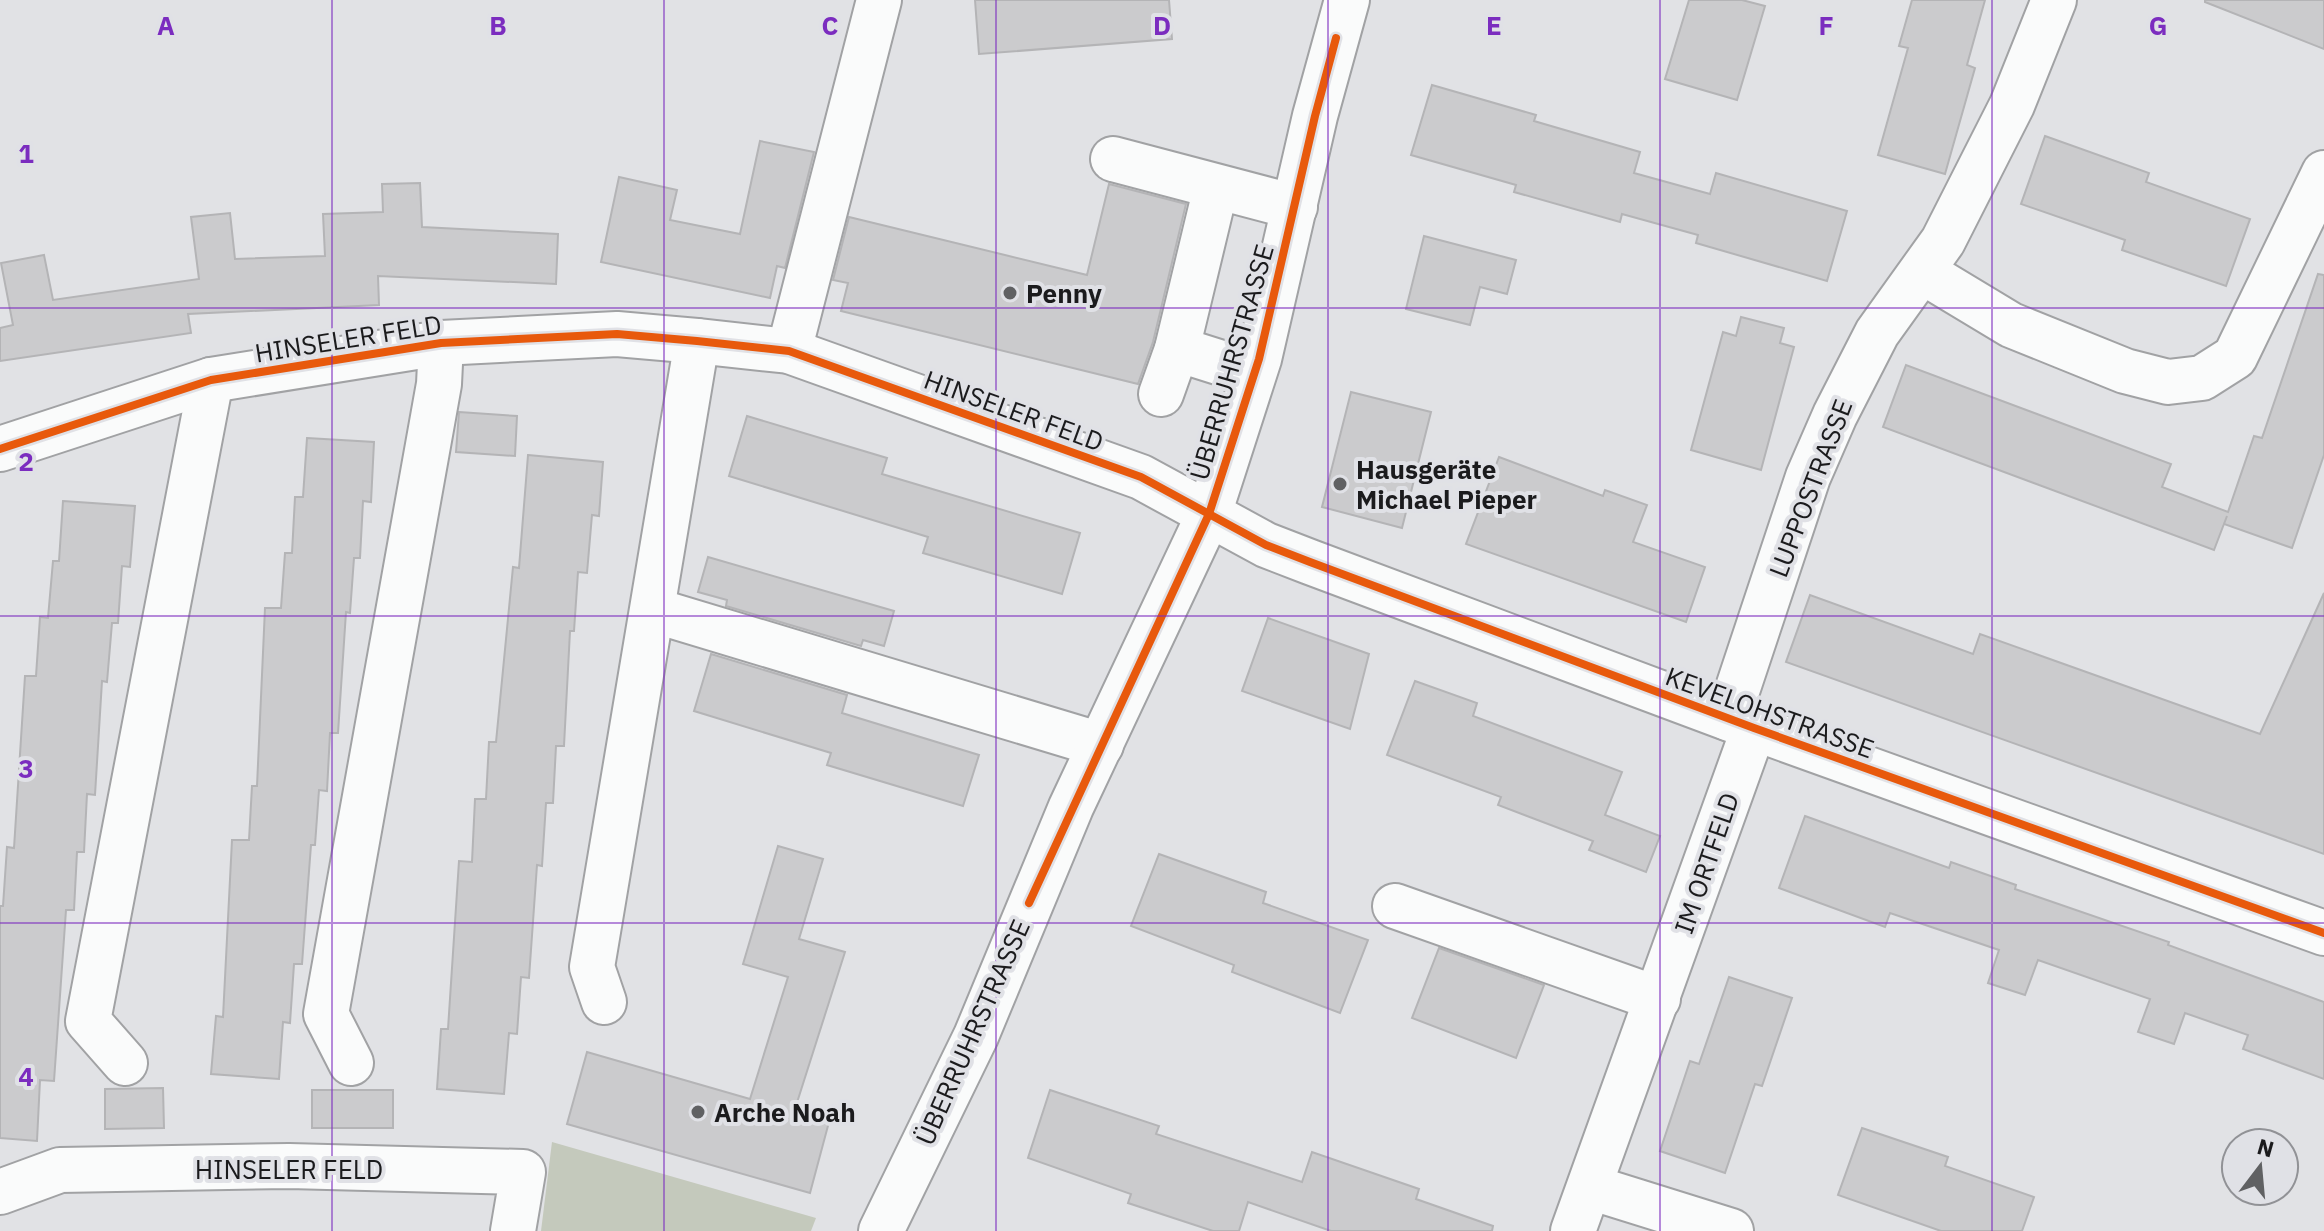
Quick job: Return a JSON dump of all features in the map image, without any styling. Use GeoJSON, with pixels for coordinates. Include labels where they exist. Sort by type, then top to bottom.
{"type":"FeatureCollection","features":[{"type":"Feature","properties":{"kind":"street"},"geometry":{"type":"LineString","coordinates":[[789,351],[879,0]]}},
{"type":"Feature","properties":{"kind":"street","name":"ÜBERRUHRSTRASSE"},"geometry":{"type":"LineString","coordinates":[[881,1231],[976,1036],[1029,903],[1209,514],[1253,373],[1315,116],[1347,0]]}},
{"type":"Feature","properties":{"kind":"street","name":"LUPPOSTRASSE"},"geometry":{"type":"LineString","coordinates":[[1741,723],[1808,477],[1835,415],[1877,333],[1943,241],[2012,105],[2054,0]]}},
{"type":"Feature","properties":{"kind":"street"},"geometry":{"type":"LineString","coordinates":[[1113,159],[1295,207]]}},
{"type":"Feature","properties":{"kind":"street"},"geometry":{"type":"LineString","coordinates":[[1923,272],[2011,325],[2125,371],[2168,382],[2202,378],[2235,357],[2324,173]]}},
{"type":"Feature","properties":{"kind":"street"},"geometry":{"type":"LineString","coordinates":[[1161,394],[1177,349],[1216,187]]}},
{"type":"Feature","properties":{"kind":"street","name":"HINSELER FELD"},"geometry":{"type":"LineString","coordinates":[[0,449],[211,380],[441,343],[617,334],[789,351],[1141,477],[1209,514]]}},
{"type":"Feature","properties":{"kind":"street"},"geometry":{"type":"LineString","coordinates":[[604,1002],[592,967],[697,341]]}},
{"type":"Feature","properties":{"kind":"street","name":"HINSELER FELD"},"geometry":{"type":"LineString","coordinates":[[351,1063],[326,1014],[439,384],[441,343]]}},
{"type":"Feature","properties":{"kind":"street"},"geometry":{"type":"LineString","coordinates":[[1177,349],[1253,373]]}},
{"type":"Feature","properties":{"kind":"street"},"geometry":{"type":"LineString","coordinates":[[125,1063],[88,1021],[211,380]]}},
{"type":"Feature","properties":{"kind":"street","name":"KEVELOHSTRASSE"},"geometry":{"type":"LineString","coordinates":[[1209,514],[1266,545],[1741,723],[2324,933]]}},
{"type":"Feature","properties":{"kind":"street"},"geometry":{"type":"LineString","coordinates":[[653,610],[1101,745]]}},
{"type":"Feature","properties":{"kind":"street","name":"IM ORTFELD"},"geometry":{"type":"LineString","coordinates":[[1573,1231],[1658,999],[1741,723]]}},
{"type":"Feature","properties":{"kind":"street"},"geometry":{"type":"LineString","coordinates":[[1395,906],[1658,999]]}},
{"type":"Feature","properties":{"kind":"street","name":"HINSELER FELD"},"geometry":{"type":"LineString","coordinates":[[0,1192],[60,1170],[289,1166],[523,1172],[513,1231]]}},
{"type":"Feature","properties":{"kind":"street"},"geometry":{"type":"LineString","coordinates":[[1590,1187],[1731,1231]]}},
{"type":"Feature","properties":{"kind":"shaded area"},"geometry":{"type":"Polygon","coordinates":[[[552,1142],[816,1218],[811,1231],[541,1231],[552,1142]]]}},
{"type":"Feature","properties":{"kind":"building"},"geometry":{"type":"Polygon","coordinates":[[[975,0],[1169,0],[1172,39],[979,54],[975,0]]]}},
{"type":"Feature","properties":{"kind":"building"},"geometry":{"type":"Polygon","coordinates":[[[1689,0],[1742,0],[1765,6],[1737,100],[1665,79],[1689,0]]]}},
{"type":"Feature","properties":{"kind":"building"},"geometry":{"type":"Polygon","coordinates":[[[1912,0],[1985,0],[1967,65],[1975,68],[1945,174],[1878,155],[1908,48],[1899,46],[1912,0]]]}},
{"type":"Feature","properties":{"kind":"building"},"geometry":{"type":"Polygon","coordinates":[[[2324,0],[2324,49],[2205,2],[2324,0]]]}},
{"type":"Feature","properties":{"kind":"building"},"geometry":{"type":"Polygon","coordinates":[[[1432,85],[1536,115],[1534,121],[1640,152],[1634,173],[1710,194],[1716,173],[1847,211],[1827,281],[1696,243],[1698,235],[1622,214],[1620,222],[1514,192],[1516,185],[1411,155],[1432,85]]]}},
{"type":"Feature","properties":{"kind":"building"},"geometry":{"type":"Polygon","coordinates":[[[2045,136],[2149,173],[2146,182],[2250,219],[2226,286],[2122,250],[2125,240],[2021,204],[2045,136]]]}},
{"type":"Feature","properties":{"kind":"building"},"geometry":{"type":"Polygon","coordinates":[[[760,141],[814,152],[785,268],[777,266],[770,298],[601,262],[619,177],[677,190],[670,220],[740,234],[760,141]]]}},
{"type":"Feature","properties":{"kind":"building"},"geometry":{"type":"Polygon","coordinates":[[[420,183],[422,227],[558,234],[556,284],[378,276],[379,305],[188,314],[191,333],[0,361],[0,328],[13,325],[1,263],[44,255],[53,300],[199,279],[191,217],[230,213],[235,259],[325,256],[323,214],[383,212],[382,184],[420,183]]]}},
{"type":"Feature","properties":{"kind":"building","name":"Penny"},"geometry":{"type":"Polygon","coordinates":[[[1109,184],[1186,204],[1153,342],[1138,384],[841,311],[848,283],[833,280],[849,217],[1087,275],[1109,184]]]}},
{"type":"Feature","properties":{"kind":"building"},"geometry":{"type":"Polygon","coordinates":[[[1424,236],[1516,260],[1507,294],[1480,287],[1470,325],[1406,309],[1424,236]]]}},
{"type":"Feature","properties":{"kind":"building"},"geometry":{"type":"Polygon","coordinates":[[[2318,274],[2324,275],[2324,455],[2292,548],[2224,524],[2227,516],[2214,550],[1883,427],[1906,365],[2171,464],[2162,487],[2228,512],[2254,436],[2262,438],[2318,274]]]}},
{"type":"Feature","properties":{"kind":"building"},"geometry":{"type":"Polygon","coordinates":[[[1741,317],[1784,328],[1780,343],[1794,347],[1761,470],[1691,450],[1723,332],[1736,336],[1741,317]]]}},
{"type":"Feature","properties":{"kind":"building"},"geometry":{"type":"Polygon","coordinates":[[[1351,392],[1431,412],[1402,528],[1322,507],[1351,392]]]}},
{"type":"Feature","properties":{"kind":"building"},"geometry":{"type":"Polygon","coordinates":[[[459,412],[517,416],[515,456],[456,452],[459,412]]]}},
{"type":"Feature","properties":{"kind":"building"},"geometry":{"type":"Polygon","coordinates":[[[747,416],[887,458],[882,474],[1080,533],[1062,594],[923,553],[928,537],[729,476],[747,416]]]}},
{"type":"Feature","properties":{"kind":"building"},"geometry":{"type":"Polygon","coordinates":[[[307,438],[374,442],[371,502],[363,501],[360,558],[354,558],[350,613],[346,612],[338,733],[330,733],[327,791],[319,790],[315,845],[311,845],[302,964],[294,964],[290,1023],[283,1022],[279,1079],[211,1074],[216,1016],[223,1017],[232,840],[249,840],[252,786],[257,786],[265,608],[281,608],[285,553],[292,553],[295,497],[303,497],[307,438]]]}},
{"type":"Feature","properties":{"kind":"building"},"geometry":{"type":"Polygon","coordinates":[[[528,455],[603,462],[599,516],[592,515],[587,573],[578,572],[574,631],[570,631],[564,746],[556,746],[553,803],[546,803],[542,866],[537,865],[529,978],[521,977],[517,1034],[509,1033],[504,1094],[437,1089],[441,1029],[448,1029],[459,861],[472,862],[475,799],[486,799],[489,742],[496,742],[513,567],[519,568],[528,455]]]}},
{"type":"Feature","properties":{"kind":"building"},"geometry":{"type":"Polygon","coordinates":[[[1499,457],[1603,496],[1605,490],[1647,505],[1633,542],[1705,567],[1686,622],[1466,544],[1499,457]]]}},
{"type":"Feature","properties":{"kind":"building"},"geometry":{"type":"Polygon","coordinates":[[[63,501],[135,506],[130,567],[122,566],[118,623],[112,623],[107,682],[102,681],[95,795],[87,794],[84,852],[77,852],[74,910],[66,910],[54,1081],[40,1080],[37,1141],[0,1138],[0,906],[3,906],[7,847],[14,848],[25,676],[36,676],[40,617],[48,618],[53,561],[59,561],[63,501]]]}},
{"type":"Feature","properties":{"kind":"building"},"geometry":{"type":"Polygon","coordinates":[[[708,557],[894,611],[884,646],[863,640],[861,646],[726,606],[727,600],[698,592],[708,557]]]}},
{"type":"Feature","properties":{"kind":"building"},"geometry":{"type":"Polygon","coordinates":[[[2324,593],[2324,854],[1786,662],[1810,595],[1973,654],[1980,634],[2260,734],[2324,593]]]}},
{"type":"Feature","properties":{"kind":"building"},"geometry":{"type":"Polygon","coordinates":[[[1268,618],[1369,654],[1350,729],[1242,691],[1268,618]]]}},
{"type":"Feature","properties":{"kind":"building"},"geometry":{"type":"Polygon","coordinates":[[[711,654],[847,695],[842,713],[979,755],[963,806],[827,765],[831,753],[694,711],[711,654]]]}},
{"type":"Feature","properties":{"kind":"building"},"geometry":{"type":"Polygon","coordinates":[[[1415,681],[1477,703],[1473,716],[1622,772],[1605,815],[1660,836],[1646,872],[1589,850],[1593,841],[1498,805],[1501,797],[1387,755],[1415,681]]]}},
{"type":"Feature","properties":{"kind":"building"},"geometry":{"type":"Polygon","coordinates":[[[1805,816],[1949,868],[1951,862],[2016,885],[2015,889],[2169,942],[2168,945],[2324,1002],[2324,1079],[2243,1049],[2248,1035],[2185,1013],[2174,1044],[2138,1032],[2150,999],[2038,960],[2025,995],[1988,983],[1999,950],[1890,913],[1885,927],[1779,888],[1805,816]]]}},
{"type":"Feature","properties":{"kind":"building"},"geometry":{"type":"Polygon","coordinates":[[[778,846],[823,859],[799,939],[845,952],[794,1112],[829,1122],[810,1193],[567,1124],[587,1052],[750,1099],[788,977],[743,964],[778,846]]]}},
{"type":"Feature","properties":{"kind":"building"},"geometry":{"type":"Polygon","coordinates":[[[1159,854],[1266,892],[1263,903],[1368,940],[1340,1013],[1232,972],[1234,965],[1131,926],[1159,854]]]}},
{"type":"Feature","properties":{"kind":"building"},"geometry":{"type":"Polygon","coordinates":[[[1439,948],[1544,985],[1516,1058],[1412,1018],[1439,948]]]}},
{"type":"Feature","properties":{"kind":"building"},"geometry":{"type":"Polygon","coordinates":[[[1729,977],[1792,998],[1762,1086],[1755,1084],[1725,1173],[1660,1151],[1690,1061],[1699,1064],[1729,977]]]}},
{"type":"Feature","properties":{"kind":"building"},"geometry":{"type":"Polygon","coordinates":[[[163,1088],[164,1128],[105,1129],[105,1089],[163,1088]]]}},
{"type":"Feature","properties":{"kind":"building"},"geometry":{"type":"Polygon","coordinates":[[[312,1090],[393,1090],[393,1128],[312,1128],[312,1090]]]}},
{"type":"Feature","properties":{"kind":"building"},"geometry":{"type":"Polygon","coordinates":[[[1050,1090],[1159,1126],[1156,1134],[1302,1182],[1312,1152],[1419,1189],[1416,1199],[1493,1226],[1492,1231],[1331,1231],[1248,1202],[1239,1231],[1213,1231],[1128,1203],[1131,1194],[1028,1158],[1050,1090]]]}},
{"type":"Feature","properties":{"kind":"building"},"geometry":{"type":"Polygon","coordinates":[[[1862,1128],[1948,1157],[1945,1166],[2034,1197],[2022,1231],[1941,1231],[1838,1195],[1862,1128]]]}},
{"type":"Feature","properties":{"kind":"cycle path"},"geometry":{"type":"LineString","coordinates":[[1029,903],[1209,514],[1259,359],[1336,38]]}},
{"type":"Feature","properties":{"kind":"cycle path"},"geometry":{"type":"LineString","coordinates":[[0,449],[211,380],[441,343],[617,334],[789,351],[1141,477],[1266,545],[1310,562],[1754,728],[2324,933]]}},
{"type":"Feature","properties":{"kind":"place","name":"Penny"},"geometry":{"type":"Point","coordinates":[1010,293]}},
{"type":"Feature","properties":{"kind":"place","name":"Hausgeräte Michael Pieper"},"geometry":{"type":"Point","coordinates":[1340,484]}},
{"type":"Feature","properties":{"kind":"place","name":"Arche Noah"},"geometry":{"type":"Point","coordinates":[698,1112]}}]}
